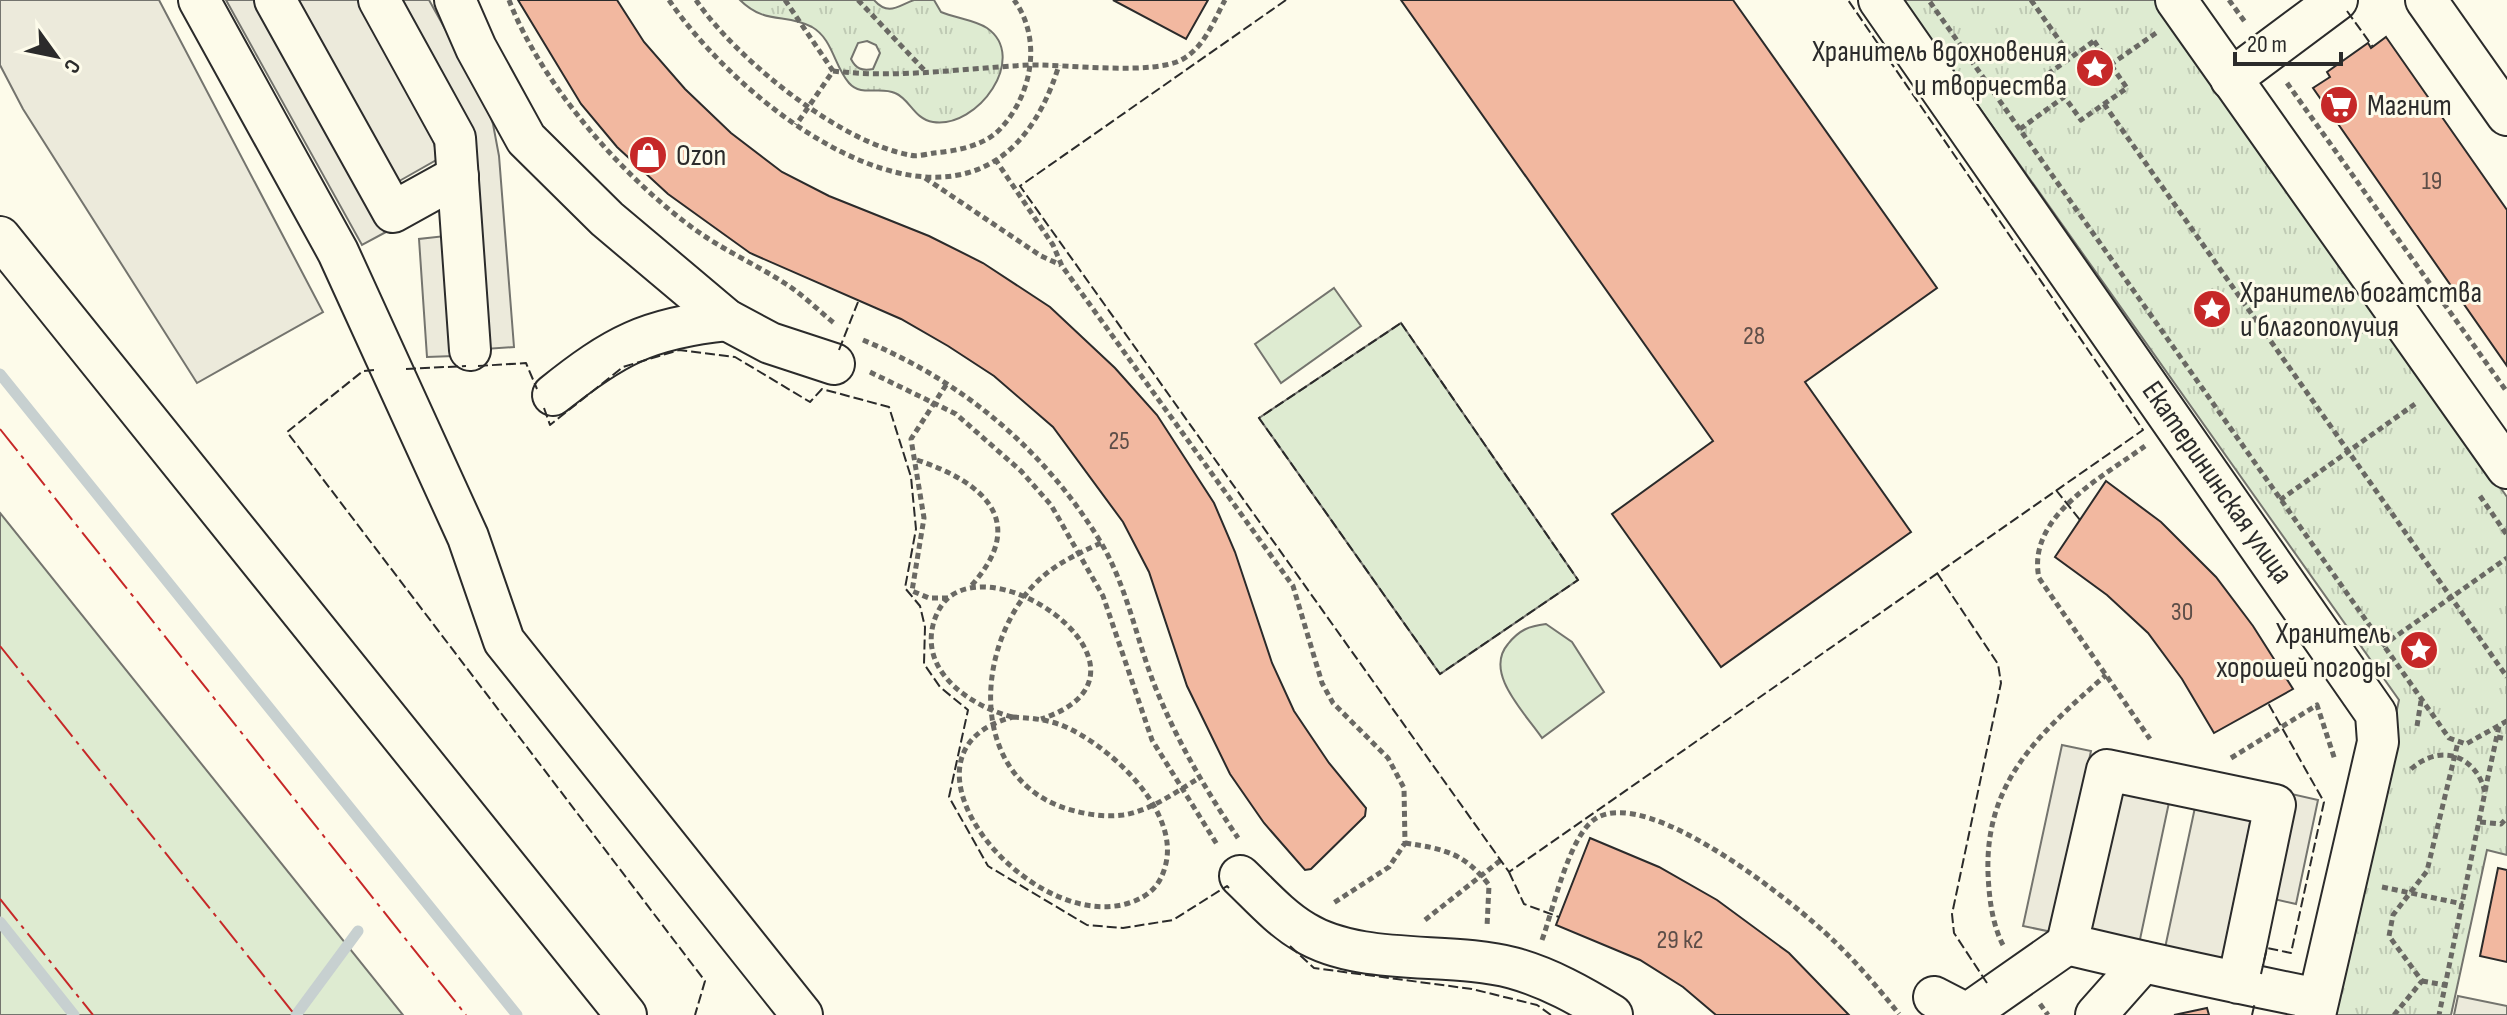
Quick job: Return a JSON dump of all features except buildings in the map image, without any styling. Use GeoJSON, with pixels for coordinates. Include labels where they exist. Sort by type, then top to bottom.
{"type":"FeatureCollection","features":[{"type":"Feature","properties":{"kind":"street"},"geometry":{"type":"LineString","coordinates":[[199,0],[338,252],[468,537],[504,641],[802,1015]]}},
{"type":"Feature","properties":{"kind":"street"},"geometry":{"type":"LineString","coordinates":[[275,0],[393,212],[458,176]]}},
{"type":"Feature","properties":{"kind":"street"},"geometry":{"type":"LineString","coordinates":[[379,0],[455,138],[470,350]]}},
{"type":"Feature","properties":{"kind":"street"},"geometry":{"type":"LineString","coordinates":[[455,0],[476,48],[526,139],[607,219],[727,320],[770,343],[845,350]]}},
{"type":"Feature","properties":{"kind":"street","name":"Екатерининская улица"},"geometry":{"type":"LineString","coordinates":[[1879,0],[2376,714],[2378,742],[2316,1007]]}},
{"type":"Feature","properties":{"kind":"street"},"geometry":{"type":"LineString","coordinates":[[2231,79],[2337,0]]}},
{"type":"Feature","properties":{"kind":"street"},"geometry":{"type":"LineString","coordinates":[[2426,0],[2507,115]]}},
{"type":"Feature","properties":{"kind":"street"},"geometry":{"type":"LineString","coordinates":[[2170,13],[2231,79],[2507,468]]}},
{"type":"Feature","properties":{"kind":"street"},"geometry":{"type":"LineString","coordinates":[[0,237],[626,1015]]}},
{"type":"Feature","properties":{"kind":"street"},"geometry":{"type":"LineString","coordinates":[[553,395],[601,356],[647,335],[727,320]]}},
{"type":"Feature","properties":{"kind":"street"},"geometry":{"type":"LineString","coordinates":[[1917,1006],[1967,1014],[2067,944],[2107,770],[2275,805],[2238,983]]}},
{"type":"Feature","properties":{"kind":"street"},"geometry":{"type":"LineString","coordinates":[[1243,862],[1304,932],[1330,944],[1424,960],[1463,960],[1513,968],[1567,988],[1612,1015]]}},
{"type":"Feature","properties":{"kind":"street"},"geometry":{"type":"LineString","coordinates":[[2067,944],[2238,983],[2316,1007]]}},
{"type":"Feature","properties":{"kind":"street"},"geometry":{"type":"LineString","coordinates":[[2096,1015],[2143,962]]}},
{"type":"Feature","properties":{"kind":"path"},"geometry":{"type":"LineString","coordinates":[[509,0],[517,20],[545,67],[611,154],[695,230],[786,284],[836,324]]}},
{"type":"Feature","properties":{"kind":"path"},"geometry":{"type":"LineString","coordinates":[[669,0],[725,69],[759,100],[853,160],[885,171],[944,180],[995,159],[1029,129],[1052,88],[1059,65]]}},
{"type":"Feature","properties":{"kind":"path"},"geometry":{"type":"LineString","coordinates":[[696,0],[751,59],[809,106],[863,139],[912,156],[962,150],[1000,130],[1020,99],[1032,65],[1026,17],[1014,0]]}},
{"type":"Feature","properties":{"kind":"path"},"geometry":{"type":"LineString","coordinates":[[785,0],[833,71],[872,76],[1032,65],[1156,67],[1181,61],[1202,45],[1225,0]]}},
{"type":"Feature","properties":{"kind":"path"},"geometry":{"type":"LineString","coordinates":[[858,0],[926,72]]}},
{"type":"Feature","properties":{"kind":"path"},"geometry":{"type":"LineString","coordinates":[[1929,0],[2449,738],[2466,744],[2481,739],[2507,721]]}},
{"type":"Feature","properties":{"kind":"path"},"geometry":{"type":"LineString","coordinates":[[2031,0],[2071,57]]}},
{"type":"Feature","properties":{"kind":"path"},"geometry":{"type":"LineString","coordinates":[[2229,0],[2507,392]]}},
{"type":"Feature","properties":{"kind":"path"},"geometry":{"type":"LineString","coordinates":[[2110,65],[2170,13]]}},
{"type":"Feature","properties":{"kind":"path"},"geometry":{"type":"LineString","coordinates":[[2094,41],[2127,88],[2081,120],[2048,74],[2071,57],[2094,41]]}},
{"type":"Feature","properties":{"kind":"path"},"geometry":{"type":"LineString","coordinates":[[796,125],[833,71]]}},
{"type":"Feature","properties":{"kind":"path"},"geometry":{"type":"LineString","coordinates":[[2011,135],[2064,97]]}},
{"type":"Feature","properties":{"kind":"path"},"geometry":{"type":"LineString","coordinates":[[2104,104],[2507,677]]}},
{"type":"Feature","properties":{"kind":"path"},"geometry":{"type":"LineString","coordinates":[[995,159],[1053,245],[1062,266],[1293,586],[1322,683],[1333,703],[1388,758],[1404,788],[1405,843],[1389,867],[1325,909],[1335,913]]}},
{"type":"Feature","properties":{"kind":"path"},"geometry":{"type":"LineString","coordinates":[[924,177],[1041,256],[1062,266]]}},
{"type":"Feature","properties":{"kind":"path"},"geometry":{"type":"LineString","coordinates":[[845,350],[948,382],[1034,454],[1101,543],[1167,716],[1243,862]]}},
{"type":"Feature","properties":{"kind":"path"},"geometry":{"type":"LineString","coordinates":[[845,350],[880,374],[956,414],[1021,471],[1051,505],[1103,596],[1152,740],[1181,790],[1243,862]]}},
{"type":"Feature","properties":{"kind":"path"},"geometry":{"type":"LineString","coordinates":[[917,460],[977,493],[992,507],[1000,525],[995,556],[970,587],[948,598],[929,598],[912,591],[924,518],[917,460],[911,439],[948,382]]}},
{"type":"Feature","properties":{"kind":"path"},"geometry":{"type":"LineString","coordinates":[[2273,506],[2423,398]]}},
{"type":"Feature","properties":{"kind":"path"},"geometry":{"type":"LineString","coordinates":[[2150,442],[2066,504],[2042,538],[2035,558],[2039,578],[2152,742]]}},
{"type":"Feature","properties":{"kind":"path"},"geometry":{"type":"LineString","coordinates":[[1101,543],[1052,568],[1023,597],[1006,625],[994,657],[990,711],[991,723],[1003,754],[1042,801],[1104,816],[1125,815],[1181,790],[1199,778]]}},
{"type":"Feature","properties":{"kind":"path"},"geometry":{"type":"LineString","coordinates":[[2382,646],[2507,558]]}},
{"type":"Feature","properties":{"kind":"path"},"geometry":{"type":"LineString","coordinates":[[970,587],[997,588],[1023,597],[1064,621],[1079,634],[1089,651],[1090,669],[1086,687],[1074,702],[1040,719]]}},
{"type":"Feature","properties":{"kind":"path"},"geometry":{"type":"LineString","coordinates":[[948,598],[935,616],[930,637],[933,659],[957,687],[990,711],[1062,725],[1106,752],[1135,780],[1152,804],[1165,838],[1167,860],[1161,882],[1142,899],[1123,905],[1097,906],[1057,896],[1014,869],[986,844],[962,800],[959,777],[966,752],[976,736],[991,723],[1013,717]]}},
{"type":"Feature","properties":{"kind":"path"},"geometry":{"type":"LineString","coordinates":[[2048,1015],[2000,941],[1993,915],[1987,853],[1998,801],[2019,760],[2106,675]]}},
{"type":"Feature","properties":{"kind":"path"},"geometry":{"type":"LineString","coordinates":[[2219,765],[2317,705],[2339,772]]}},
{"type":"Feature","properties":{"kind":"path"},"geometry":{"type":"LineString","coordinates":[[2439,1015],[2499,726]]}},
{"type":"Feature","properties":{"kind":"path"},"geometry":{"type":"LineString","coordinates":[[2497,737],[2507,739]]}},
{"type":"Feature","properties":{"kind":"path"},"geometry":{"type":"LineString","coordinates":[[2445,985],[2422,981],[2389,936],[2393,915],[2427,871],[2458,742]]}},
{"type":"Feature","properties":{"kind":"path"},"geometry":{"type":"LineString","coordinates":[[2410,771],[2433,755],[2455,756],[2473,766],[2485,792]]}},
{"type":"Feature","properties":{"kind":"path"},"geometry":{"type":"LineString","coordinates":[[1541,942],[1578,837],[1593,820],[1614,809],[1641,813],[1689,836],[1791,902],[1833,940],[1917,1006]]}},
{"type":"Feature","properties":{"kind":"path"},"geometry":{"type":"LineString","coordinates":[[2480,822],[2501,824],[2507,818]]}},
{"type":"Feature","properties":{"kind":"path"},"geometry":{"type":"LineString","coordinates":[[1405,843],[1441,849],[1470,861],[1489,885],[1487,928]]}},
{"type":"Feature","properties":{"kind":"path"},"geometry":{"type":"LineString","coordinates":[[1423,921],[1501,860]]}},
{"type":"Feature","properties":{"kind":"path"},"geometry":{"type":"LineString","coordinates":[[2382,887],[2463,904]]}},
{"type":"Feature","properties":{"kind":"path"},"geometry":{"type":"LineString","coordinates":[[2394,1015],[2422,981]]}},
{"type":"Feature","properties":{"kind":"green space"},"geometry":{"type":"Polygon","coordinates":[[[740,0],[874,0],[889,9],[914,0],[934,0],[941,12],[987,28],[999,41],[1003,56],[1000,72],[981,103],[950,121],[933,122],[921,117],[895,93],[854,87],[844,76],[825,38],[812,27],[767,16],[740,0]],[[867,41],[858,43],[851,59],[857,67],[873,69],[880,53],[876,45],[867,41]]]}},
{"type":"Feature","properties":{"kind":"green space"},"geometry":{"type":"Polygon","coordinates":[[[1903,0],[2157,0],[2507,497],[2507,855],[2487,850],[2451,1015],[2331,1015],[2399,700],[1903,0]]]}},
{"type":"Feature","properties":{"kind":"green space"},"geometry":{"type":"Polygon","coordinates":[[[1334,288],[1361,326],[1281,383],[1255,344],[1334,288]]]}},
{"type":"Feature","properties":{"kind":"green space"},"geometry":{"type":"Polygon","coordinates":[[[1401,323],[1578,580],[1440,674],[1259,418],[1401,323]]]}},
{"type":"Feature","properties":{"kind":"green space"},"geometry":{"type":"Polygon","coordinates":[[[0,513],[403,1015],[0,1015],[0,513]]]}},
{"type":"Feature","properties":{"kind":"green space"},"geometry":{"type":"Polygon","coordinates":[[[1546,624],[1572,642],[1604,692],[1542,738],[1510,693],[1501,668],[1502,655],[1516,635],[1546,624]]]}},
{"type":"Feature","properties":{"kind":"shaded area"},"geometry":{"type":"Polygon","coordinates":[[[0,0],[159,0],[323,312],[197,383],[23,109],[0,65],[0,0]]]}},
{"type":"Feature","properties":{"kind":"shaded area"},"geometry":{"type":"Polygon","coordinates":[[[226,0],[258,0],[386,232],[362,245],[226,0]]]}},
{"type":"Feature","properties":{"kind":"shaded area"},"geometry":{"type":"Polygon","coordinates":[[[292,0],[359,0],[430,128],[438,159],[394,184],[292,0]]]}},
{"type":"Feature","properties":{"kind":"shaded area"},"geometry":{"type":"Polygon","coordinates":[[[393,0],[429,0],[483,97],[493,124],[499,156],[514,347],[485,349],[471,159],[393,0]]]}},
{"type":"Feature","properties":{"kind":"shaded area"},"geometry":{"type":"Polygon","coordinates":[[[445,236],[454,356],[427,357],[419,239],[445,236]]]}},
{"type":"Feature","properties":{"kind":"shaded area"},"geometry":{"type":"Polygon","coordinates":[[[2062,745],[2091,751],[2052,932],[2023,926],[2062,745]]]}},
{"type":"Feature","properties":{"kind":"shaded area"},"geometry":{"type":"Polygon","coordinates":[[[2114,782],[2171,793],[2139,944],[2082,932],[2114,782]]]}},
{"type":"Feature","properties":{"kind":"shaded area"},"geometry":{"type":"Polygon","coordinates":[[[2283,792],[2318,800],[2296,904],[2261,896],[2283,792]]]}},
{"type":"Feature","properties":{"kind":"shaded area"},"geometry":{"type":"Polygon","coordinates":[[[2197,798],[2253,810],[2222,960],[2165,948],[2197,798]]]}},
{"type":"Feature","properties":{"kind":"shaded area"},"geometry":{"type":"Polygon","coordinates":[[[2458,996],[2507,1006],[2507,1015],[2454,1015],[2458,996]]]}},
{"type":"Feature","properties":{"kind":"waterway"},"geometry":{"type":"LineString","coordinates":[[0,374],[517,1015]]}},
{"type":"Feature","properties":{"kind":"waterway"},"geometry":{"type":"LineString","coordinates":[[0,922],[74,1015]]}},
{"type":"Feature","properties":{"kind":"waterway"},"geometry":{"type":"LineString","coordinates":[[296,1015],[358,931]]}},
{"type":"Feature","properties":{"kind":"fence"},"geometry":{"type":"LineString","coordinates":[[1286,0],[1020,186],[1509,872],[2143,430],[1848,0]]}},
{"type":"Feature","properties":{"kind":"fence"},"geometry":{"type":"LineString","coordinates":[[2347,11],[2373,47]]}},
{"type":"Feature","properties":{"kind":"fence"},"geometry":{"type":"LineString","coordinates":[[839,350],[858,302]]}},
{"type":"Feature","properties":{"kind":"fence"},"geometry":{"type":"LineString","coordinates":[[1401,323],[1578,580],[1440,674],[1259,418],[1401,323]]}},
{"type":"Feature","properties":{"kind":"fence"},"geometry":{"type":"LineString","coordinates":[[544,408],[550,425],[623,367],[679,350],[735,357],[810,402],[822,389],[889,407],[911,477],[916,529],[905,588],[920,606],[925,627],[924,664],[940,687],[968,710],[949,797],[988,866],[1087,925],[1123,928],[1173,920],[1227,886],[1229,888]]}},
{"type":"Feature","properties":{"kind":"fence"},"geometry":{"type":"LineString","coordinates":[[478,366],[526,363],[537,389]]}},
{"type":"Feature","properties":{"kind":"fence"},"geometry":{"type":"LineString","coordinates":[[406,369],[466,366]]}},
{"type":"Feature","properties":{"kind":"fence"},"geometry":{"type":"LineString","coordinates":[[374,370],[363,371],[287,432],[705,981],[695,1015]]}},
{"type":"Feature","properties":{"kind":"fence"},"geometry":{"type":"LineString","coordinates":[[2056,490],[2080,520]]}},
{"type":"Feature","properties":{"kind":"fence"},"geometry":{"type":"LineString","coordinates":[[1937,573],[1998,664],[2001,683],[1952,914],[1954,933],[1987,983]]}},
{"type":"Feature","properties":{"kind":"fence"},"geometry":{"type":"LineString","coordinates":[[2261,974],[2267,948],[2291,953],[2324,802],[2268,703]]}},
{"type":"Feature","properties":{"kind":"fence"},"geometry":{"type":"LineString","coordinates":[[1509,872],[1524,904],[1559,917]]}},
{"type":"Feature","properties":{"kind":"fence"},"geometry":{"type":"LineString","coordinates":[[1290,946],[1314,968],[1472,989],[1537,1005],[1551,1015]]}},
{"type":"Feature","properties":{"kind":"fence"},"geometry":{"type":"LineString","coordinates":[[2252,1015],[2255,1002]]}},
{"type":"Feature","properties":{"kind":"power"},"geometry":{"type":"LineString","coordinates":[[0,429],[466,1015]]}},
{"type":"Feature","properties":{"kind":"power"},"geometry":{"type":"LineString","coordinates":[[0,646],[295,1015]]}},
{"type":"Feature","properties":{"kind":"power"},"geometry":{"type":"LineString","coordinates":[[0,899],[93,1015]]}},
{"type":"Feature","properties":{"kind":"place","name":"Хранитель вдохновения и творчества"},"geometry":{"type":"Point","coordinates":[2095,68]}},
{"type":"Feature","properties":{"kind":"place","name":"Магнит"},"geometry":{"type":"Point","coordinates":[2339,105]}},
{"type":"Feature","properties":{"kind":"place","name":"Ozon"},"geometry":{"type":"Point","coordinates":[648,155]}},
{"type":"Feature","properties":{"kind":"place","name":"Хранитель богатства и благополучия"},"geometry":{"type":"Point","coordinates":[2212,309]}},
{"type":"Feature","properties":{"kind":"place","name":"Хранитель хорошей погоды"},"geometry":{"type":"Point","coordinates":[2419,650]}}]}
